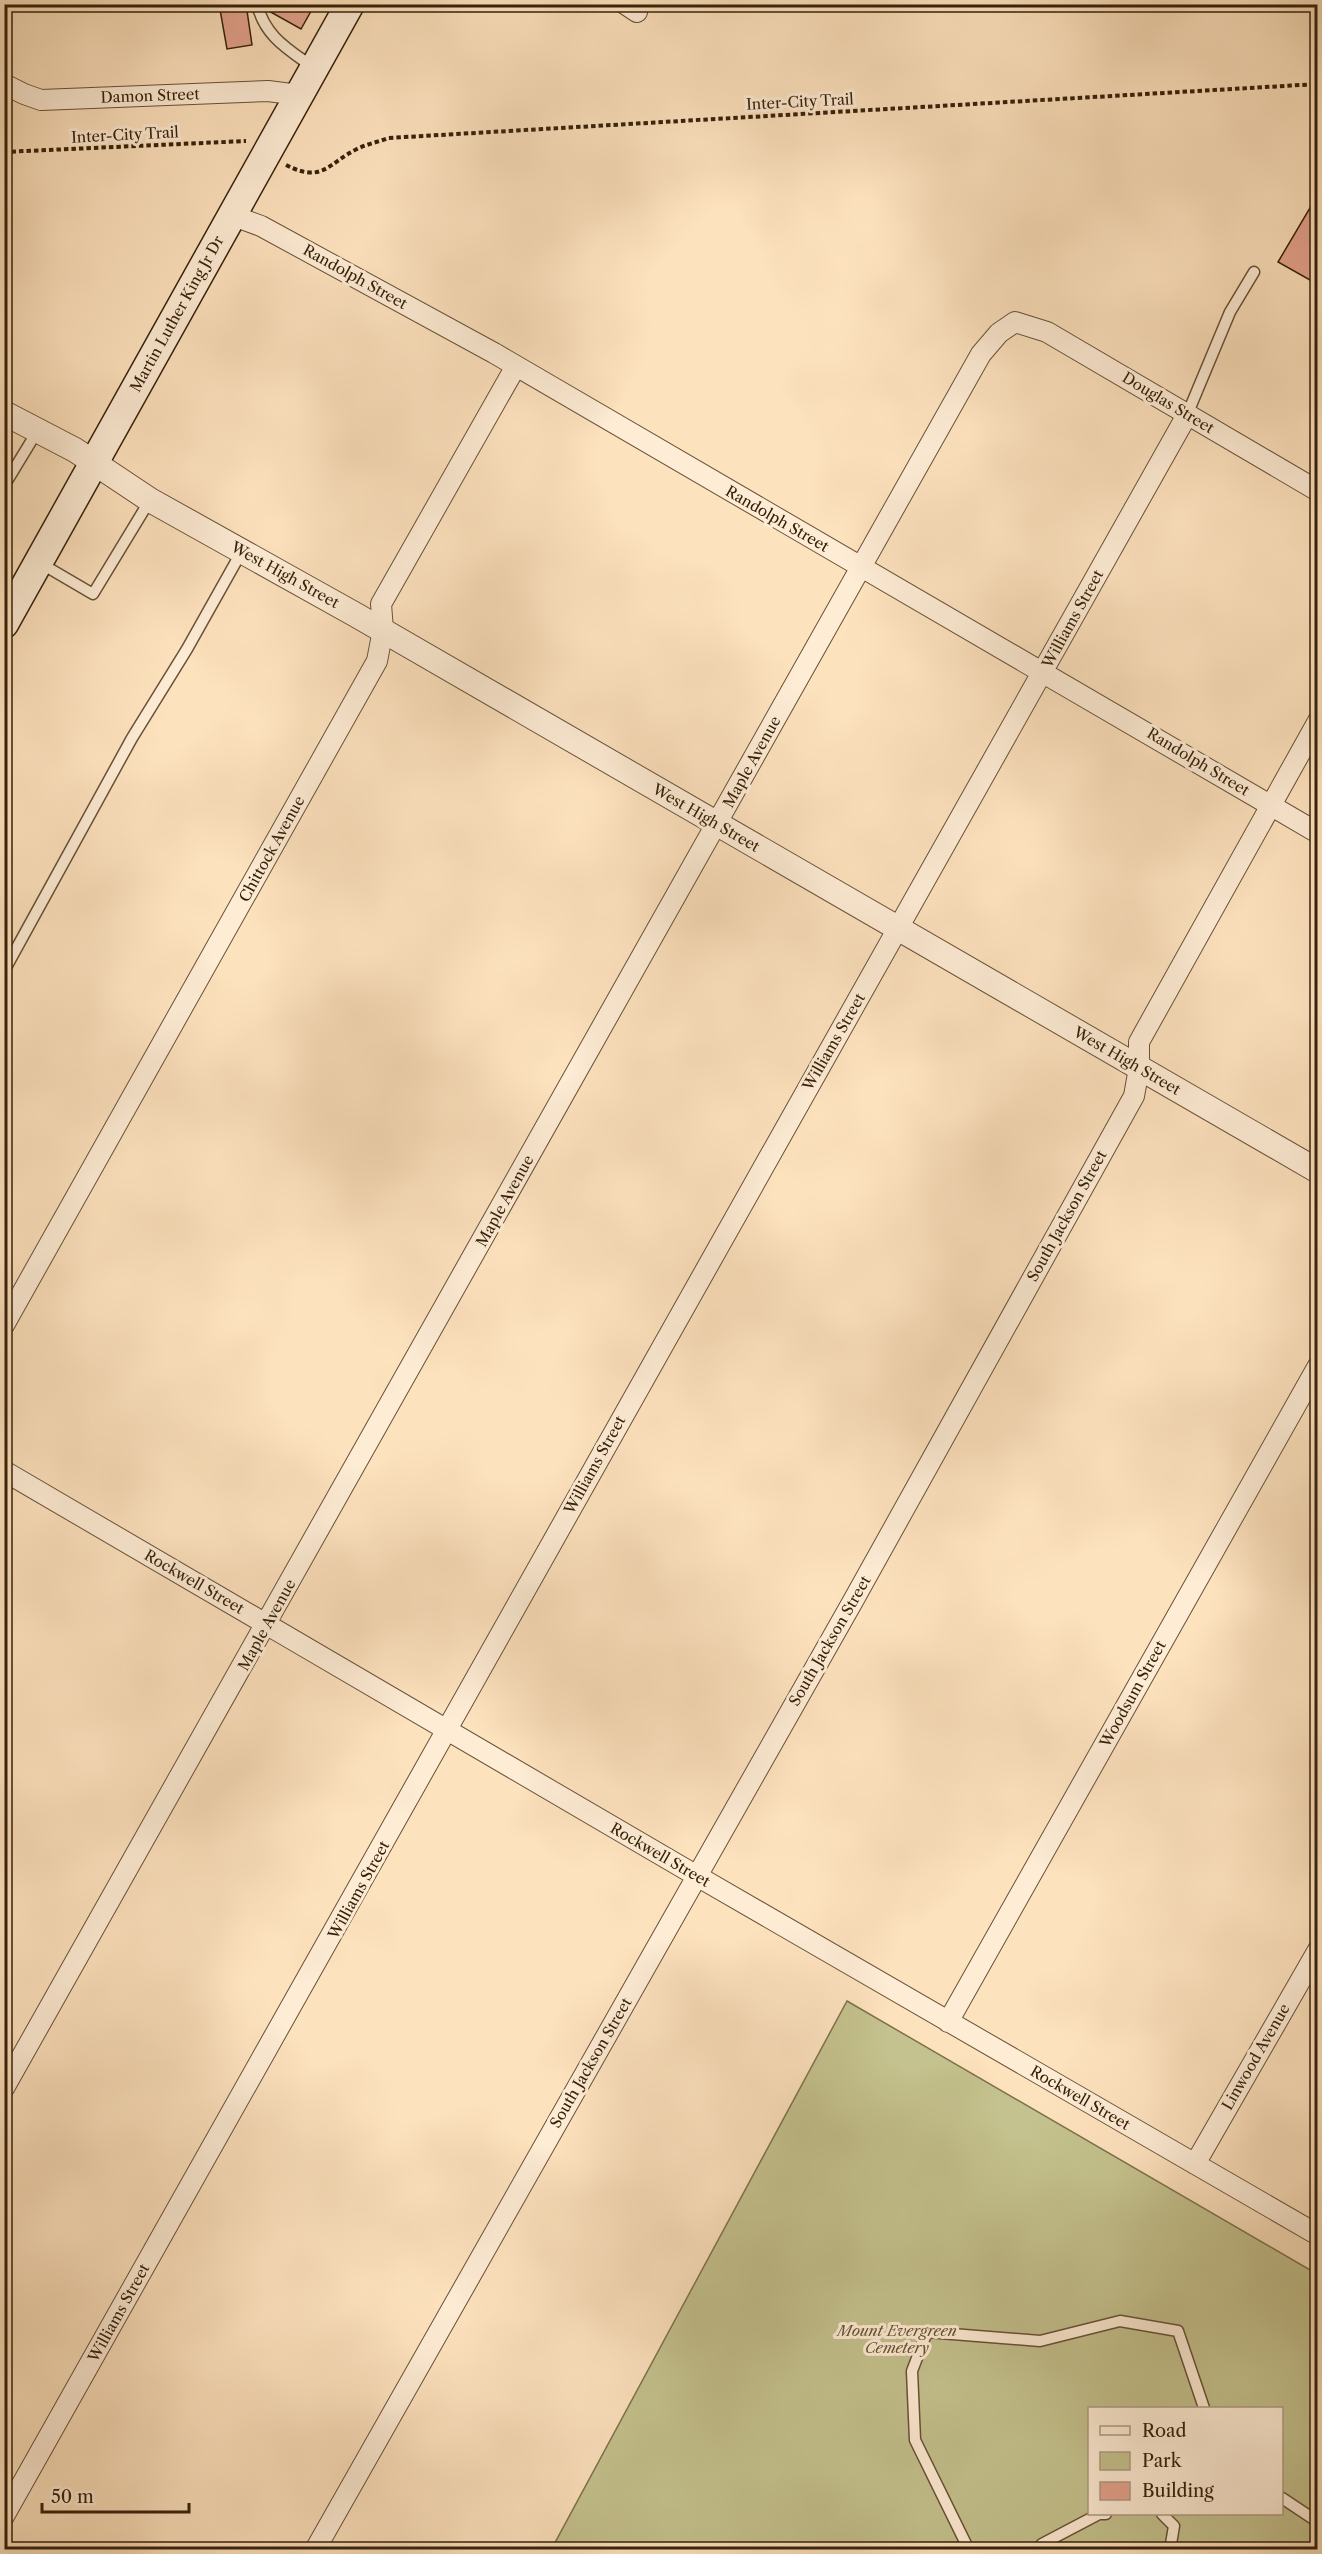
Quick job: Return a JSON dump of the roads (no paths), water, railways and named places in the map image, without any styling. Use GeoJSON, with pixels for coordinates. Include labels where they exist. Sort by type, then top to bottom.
{"type":"FeatureCollection","features":[{"type":"Feature","properties":{"kind":"main road","name":"Martin Luther King Jr Dr"},"geometry":{"type":"LineString","coordinates":[[4,624],[13,589],[40,563],[350,4]]}},
{"type":"Feature","properties":{"kind":"street","name":"Damon Street"},"geometry":{"type":"LineString","coordinates":[[4,84],[41,100],[268,91],[299,95]]}},
{"type":"Feature","properties":{"kind":"street","name":"Randolph Street"},"geometry":{"type":"LineString","coordinates":[[231,215],[261,226],[516,366],[1317,832]]}},
{"type":"Feature","properties":{"kind":"street","name":"Douglas Street"},"geometry":{"type":"LineString","coordinates":[[1016,322],[1047,332],[1317,491]]}},
{"type":"Feature","properties":{"kind":"street","name":"Maple Avenue"},"geometry":{"type":"LineString","coordinates":[[4,2088],[267,1625],[981,354],[999,333],[1016,322]]}},
{"type":"Feature","properties":{"kind":"street","name":"Chittock Avenue"},"geometry":{"type":"LineString","coordinates":[[4,1325],[11,1298],[377,661],[383,630],[381,604],[516,366]]}},
{"type":"Feature","properties":{"kind":"street","name":"West High Street"},"geometry":{"type":"LineString","coordinates":[[4,413],[96,464],[150,500],[383,630],[1317,1171]]}},
{"type":"Feature","properties":{"kind":"street","name":"Williams Street"},"geometry":{"type":"LineString","coordinates":[[4,2516],[1187,415]]}},
{"type":"Feature","properties":{"kind":"street","name":"South Jackson Street"},"geometry":{"type":"LineString","coordinates":[[315,2550],[697,1876],[1134,1096],[1139,1068],[1139,1042],[1317,721]]}},
{"type":"Feature","properties":{"kind":"street","name":"Woodsum Street"},"geometry":{"type":"LineString","coordinates":[[948,2022],[1317,1366]]}},
{"type":"Feature","properties":{"kind":"street","name":"Rockwell Street"},"geometry":{"type":"LineString","coordinates":[[4,1471],[1317,2235]]}},
{"type":"Feature","properties":{"kind":"street","name":"Linwood Avenue"},"geometry":{"type":"LineString","coordinates":[[1195,2164],[1317,1950]]}},
{"type":"Feature","properties":{"kind":"lane"},"geometry":{"type":"LineString","coordinates":[[257,4],[261,18],[272,37],[314,69]]}},
{"type":"Feature","properties":{"kind":"lane"},"geometry":{"type":"LineString","coordinates":[[1187,415],[1230,312],[1254,272]]}},
{"type":"Feature","properties":{"kind":"lane"},"geometry":{"type":"LineString","coordinates":[[4,486],[38,430]]}},
{"type":"Feature","properties":{"kind":"lane"},"geometry":{"type":"LineString","coordinates":[[40,563],[93,594],[150,500]]}},
{"type":"Feature","properties":{"kind":"lane"},"geometry":{"type":"LineString","coordinates":[[4,971],[132,738],[187,649],[242,550]]}},
{"type":"Feature","properties":{"kind":"lane"},"geometry":{"type":"LineString","coordinates":[[969,2550],[915,2440],[912,2371],[927,2332],[1040,2341],[1120,2321],[1178,2331],[1203,2407]]}},
{"type":"Feature","properties":{"kind":"lane"},"geometry":{"type":"LineString","coordinates":[[1283,2499],[1317,2522]]}},
{"type":"Feature","properties":{"kind":"lane"},"geometry":{"type":"LineString","coordinates":[[1037,2550],[1042,2544],[1097,2515]]}},
{"type":"Feature","properties":{"kind":"lane"},"geometry":{"type":"LineString","coordinates":[[1163,2515],[1174,2526],[1170,2550]]}},
{"type":"Feature","properties":{"kind":"park label","name":"Mount Evergreen Cemetery"},"geometry":{"type":"Point","coordinates":[897,2340]}}]}
